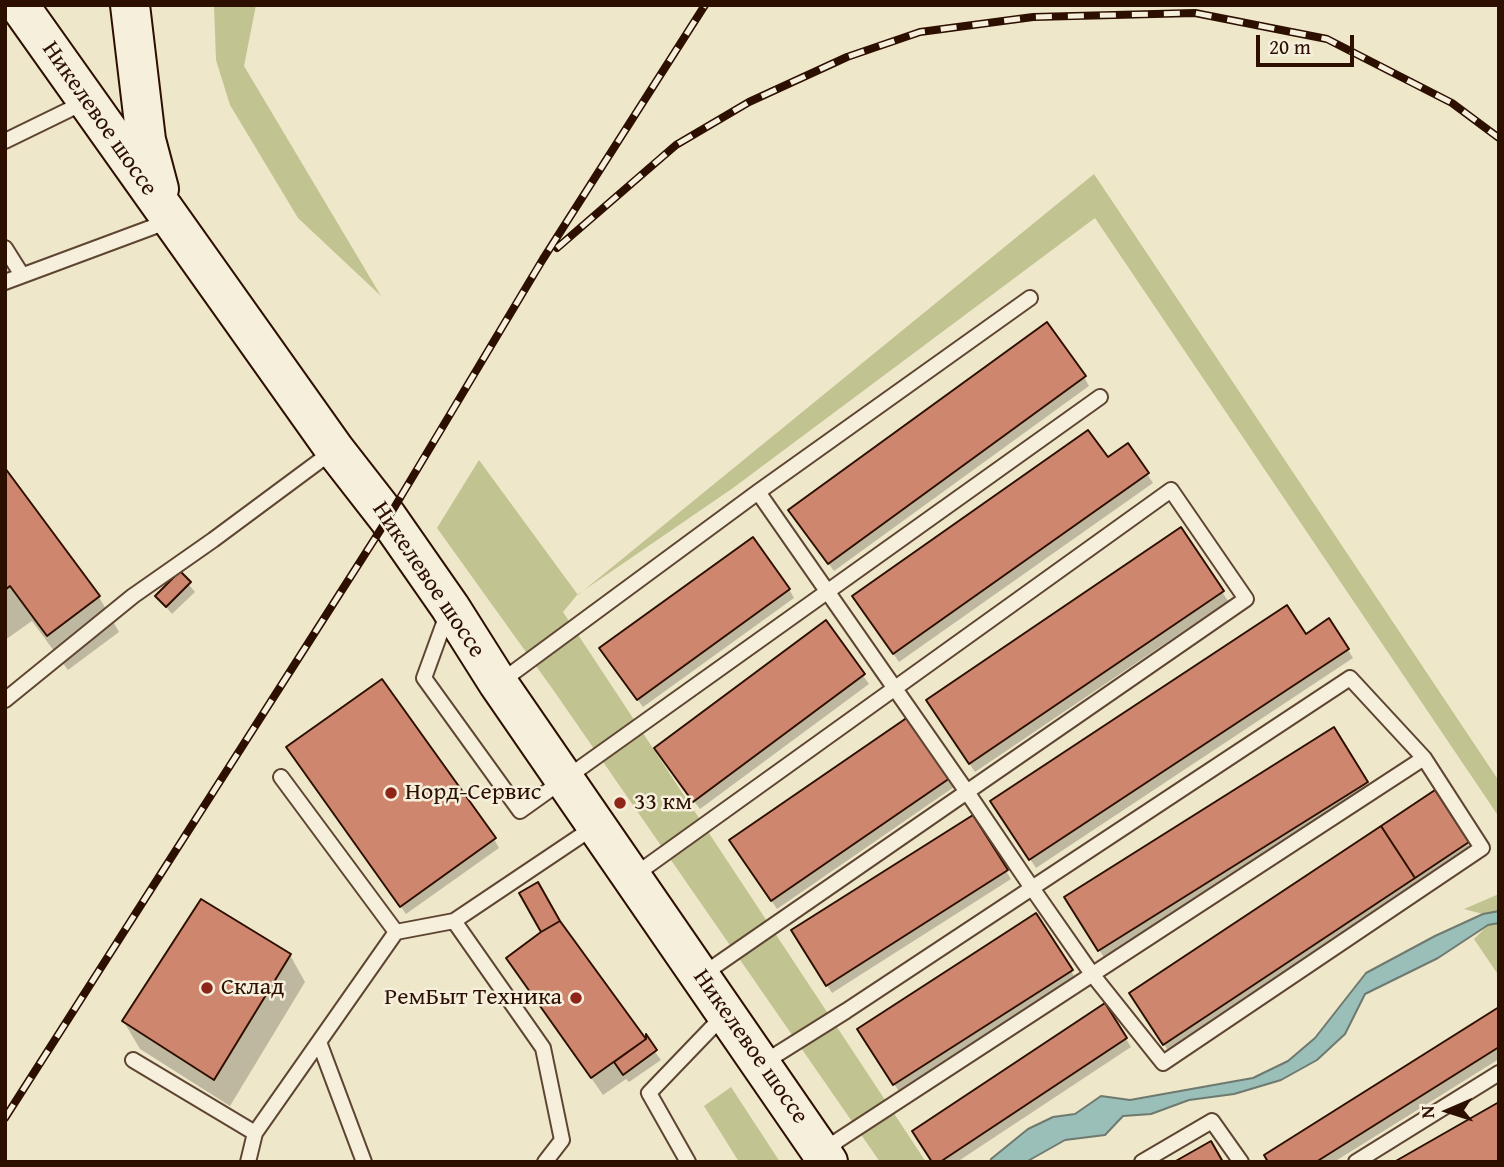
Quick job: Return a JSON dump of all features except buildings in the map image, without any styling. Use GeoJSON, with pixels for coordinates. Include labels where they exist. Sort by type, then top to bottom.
{"type":"FeatureCollection","features":[{"type":"Feature","properties":{"kind":"main road","name":"Никелевое шоссе"},"geometry":{"type":"LineString","coordinates":[[19,5],[335,450],[450,607],[498,683],[827,1160]]}},
{"type":"Feature","properties":{"kind":"main road"},"geometry":{"type":"LineString","coordinates":[[130,5],[146,140],[168,216]]}},
{"type":"Feature","properties":{"kind":"lane"},"geometry":{"type":"LineString","coordinates":[[5,141],[87,102]]}},
{"type":"Feature","properties":{"kind":"lane"},"geometry":{"type":"LineString","coordinates":[[5,282],[168,216]]}},
{"type":"Feature","properties":{"kind":"lane"},"geometry":{"type":"LineString","coordinates":[[5,248],[22,275]]}},
{"type":"Feature","properties":{"kind":"lane"},"geometry":{"type":"LineString","coordinates":[[498,683],[758,492],[1030,298]]}},
{"type":"Feature","properties":{"kind":"lane"},"geometry":{"type":"LineString","coordinates":[[450,607],[424,678],[520,811],[1100,397]]}},
{"type":"Feature","properties":{"kind":"lane"},"geometry":{"type":"LineString","coordinates":[[5,700],[133,596],[335,450]]}},
{"type":"Feature","properties":{"kind":"lane"},"geometry":{"type":"LineString","coordinates":[[631,877],[1171,490],[1246,599],[715,966],[699,974]]}},
{"type":"Feature","properties":{"kind":"lane"},"geometry":{"type":"LineString","coordinates":[[758,492],[967,792],[1032,888],[1092,974],[1163,1063],[1482,848],[1424,758],[1350,678],[1032,888],[846,1011],[762,1064]]}},
{"type":"Feature","properties":{"kind":"lane"},"geometry":{"type":"LineString","coordinates":[[827,1160],[837,1141],[1424,758]]}},
{"type":"Feature","properties":{"kind":"lane"},"geometry":{"type":"LineString","coordinates":[[281,777],[396,932]]}},
{"type":"Feature","properties":{"kind":"lane"},"geometry":{"type":"LineString","coordinates":[[248,1162],[255,1133],[396,932],[454,921],[596,825]]}},
{"type":"Feature","properties":{"kind":"lane"},"geometry":{"type":"LineString","coordinates":[[454,921],[543,1048],[562,1140],[545,1162]]}},
{"type":"Feature","properties":{"kind":"lane"},"geometry":{"type":"LineString","coordinates":[[688,1162],[649,1093],[727,1012]]}},
{"type":"Feature","properties":{"kind":"lane"},"geometry":{"type":"LineString","coordinates":[[319,1042],[364,1162]]}},
{"type":"Feature","properties":{"kind":"lane"},"geometry":{"type":"LineString","coordinates":[[133,1060],[255,1133]]}},
{"type":"Feature","properties":{"kind":"lane"},"geometry":{"type":"LineString","coordinates":[[1356,1162],[1499,1073]]}},
{"type":"Feature","properties":{"kind":"lane"},"geometry":{"type":"LineString","coordinates":[[1142,1162],[1212,1121],[1241,1162]]}},
{"type":"Feature","properties":{"kind":"green space"},"geometry":{"type":"Polygon","coordinates":[[[214,5],[256,5],[244,66],[381,296],[298,218],[230,105],[216,60],[214,5]]]}},
{"type":"Feature","properties":{"kind":"green space"},"geometry":{"type":"Polygon","coordinates":[[[1094,174],[1499,781],[1499,817],[1095,218],[733,488],[583,591],[1094,174]]]}},
{"type":"Feature","properties":{"kind":"green space"},"geometry":{"type":"Polygon","coordinates":[[[479,460],[578,595],[563,612],[926,1162],[880,1162],[554,691],[437,528],[479,460]]]}},
{"type":"Feature","properties":{"kind":"green space"},"geometry":{"type":"Polygon","coordinates":[[[1499,894],[1499,911],[1483,914],[1464,909],[1499,894]]]}},
{"type":"Feature","properties":{"kind":"green space"},"geometry":{"type":"Polygon","coordinates":[[[1499,923],[1499,976],[1474,939],[1488,925],[1499,923]]]}},
{"type":"Feature","properties":{"kind":"green space"},"geometry":{"type":"Polygon","coordinates":[[[731,1087],[780,1162],[739,1162],[704,1106],[731,1087]]]}},
{"type":"Feature","properties":{"kind":"water"},"geometry":{"type":"Polygon","coordinates":[[[1499,911],[1499,923],[1488,925],[1438,958],[1365,994],[1345,1034],[1317,1060],[1281,1080],[1234,1094],[1189,1100],[1151,1114],[1123,1116],[1105,1135],[1065,1140],[1026,1162],[990,1162],[1028,1129],[1053,1117],[1075,1114],[1101,1096],[1130,1100],[1253,1078],[1288,1061],[1315,1038],[1366,973],[1435,936],[1483,914],[1499,911]]]}},
{"type":"Feature","properties":{"kind":"railway"},"geometry":{"type":"LineString","coordinates":[[5,1118],[388,518],[543,259],[705,5]]}},
{"type":"Feature","properties":{"kind":"railway"},"geometry":{"type":"LineString","coordinates":[[557,248],[676,145],[749,102],[847,57],[920,32],[1033,17],[1195,13],[1327,39],[1452,103],[1499,138]]}},
{"type":"Feature","properties":{"kind":"place","name":"Норд-Сервис"},"geometry":{"type":"Point","coordinates":[391,793]}},
{"type":"Feature","properties":{"kind":"place","name":"33 км"},"geometry":{"type":"Point","coordinates":[620,803]}},
{"type":"Feature","properties":{"kind":"place","name":"Склад"},"geometry":{"type":"Point","coordinates":[207,988]}},
{"type":"Feature","properties":{"kind":"place","name":"РемБыт Техника"},"geometry":{"type":"Point","coordinates":[576,998]}}]}
